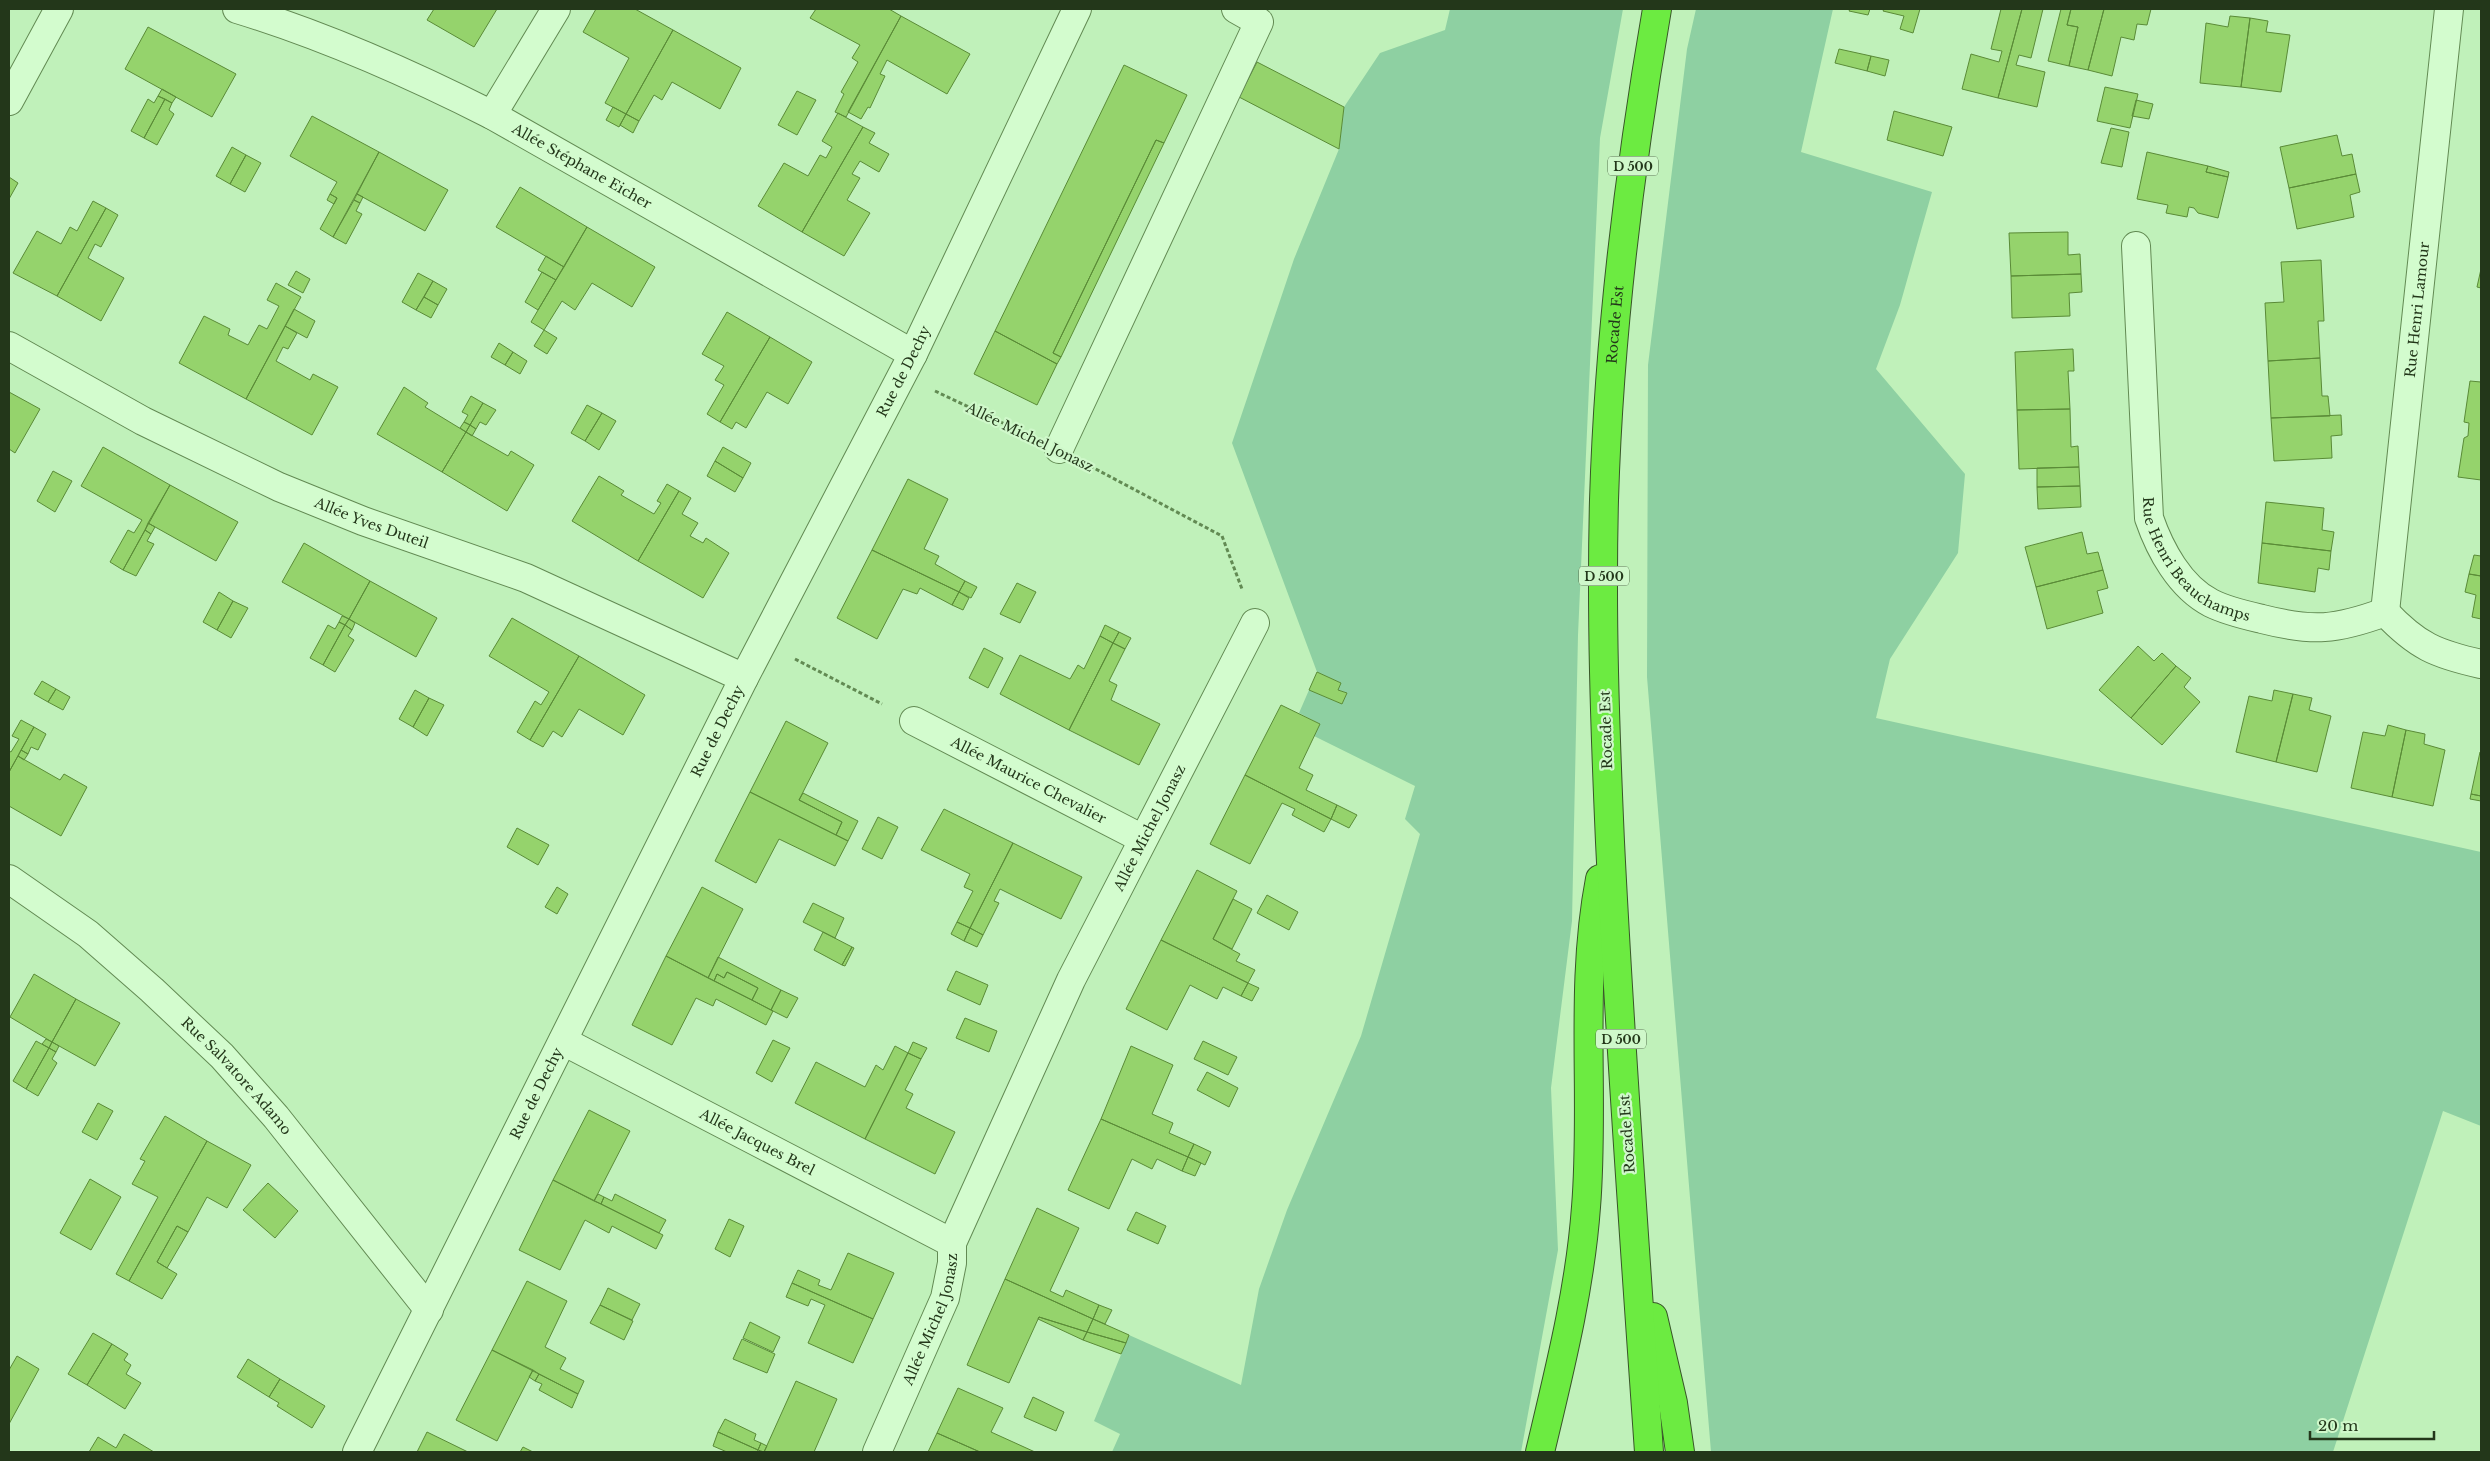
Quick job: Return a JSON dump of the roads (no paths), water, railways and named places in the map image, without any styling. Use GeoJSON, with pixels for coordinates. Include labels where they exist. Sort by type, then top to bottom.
{"type":"FeatureCollection","features":[{"type":"Feature","properties":{"kind":"highway","name":"Rocade Est"},"geometry":{"type":"LineString","coordinates":[[1650,1452],[1620,1037],[1603,654],[1607,447],[1615,324],[1628,209],[1657,9]]}},
{"type":"Feature","properties":{"kind":"highway"},"geometry":{"type":"LineString","coordinates":[[1540,1452],[1570,1319],[1586,1207],[1589,965],[1598,888],[1610,828]]}},
{"type":"Feature","properties":{"kind":"highway"},"geometry":{"type":"LineString","coordinates":[[1635,1250],[1667,1371],[1680,1452]]}},
{"type":"Feature","properties":{"kind":"street"},"geometry":{"type":"LineString","coordinates":[[9,101],[59,9]]}},
{"type":"Feature","properties":{"kind":"street","name":"Allée Stéphane Eicher"},"geometry":{"type":"LineString","coordinates":[[237,9],[361,52],[492,115],[906,364]]}},
{"type":"Feature","properties":{"kind":"street"},"geometry":{"type":"LineString","coordinates":[[492,115],[556,9]]}},
{"type":"Feature","properties":{"kind":"street","name":"Rue de Dechy"},"geometry":{"type":"LineString","coordinates":[[357,1452],[744,678],[906,364],[1077,9]]}},
{"type":"Feature","properties":{"kind":"street"},"geometry":{"type":"LineString","coordinates":[[1059,450],[1259,22],[1236,9]]}},
{"type":"Feature","properties":{"kind":"street","name":"Rue Henri Lamour"},"geometry":{"type":"LineString","coordinates":[[2385,612],[2449,9]]}},
{"type":"Feature","properties":{"kind":"street","name":"Rue Henri Beauchamps"},"geometry":{"type":"LineString","coordinates":[[2136,246],[2149,518],[2158,543],[2174,569],[2193,590],[2210,603],[2230,611],[2294,627],[2317,629],[2338,627],[2385,612]]}},
{"type":"Feature","properties":{"kind":"street","name":"Allée Yves Duteil"},"geometry":{"type":"LineString","coordinates":[[9,346],[143,421],[278,487],[363,520],[526,578],[744,678]]}},
{"type":"Feature","properties":{"kind":"street"},"geometry":{"type":"LineString","coordinates":[[2385,612],[2419,643],[2435,652],[2481,664]]}},
{"type":"Feature","properties":{"kind":"street","name":"Allée Michel Jonasz"},"geometry":{"type":"LineString","coordinates":[[877,1452],[945,1298],[952,1263],[952,1243],[1048,1028],[1142,838],[1255,623]]}},
{"type":"Feature","properties":{"kind":"street","name":"Allée Maurice Chevalier"},"geometry":{"type":"LineString","coordinates":[[914,721],[1142,838]]}},
{"type":"Feature","properties":{"kind":"street","name":"Rue Salvatore Adamo"},"geometry":{"type":"LineString","coordinates":[[9,879],[88,934],[165,1001],[222,1056],[276,1117],[428,1310]]}},
{"type":"Feature","properties":{"kind":"street","name":"Allée Jacques Brel"},"geometry":{"type":"LineString","coordinates":[[563,1041],[952,1243]]}}]}
